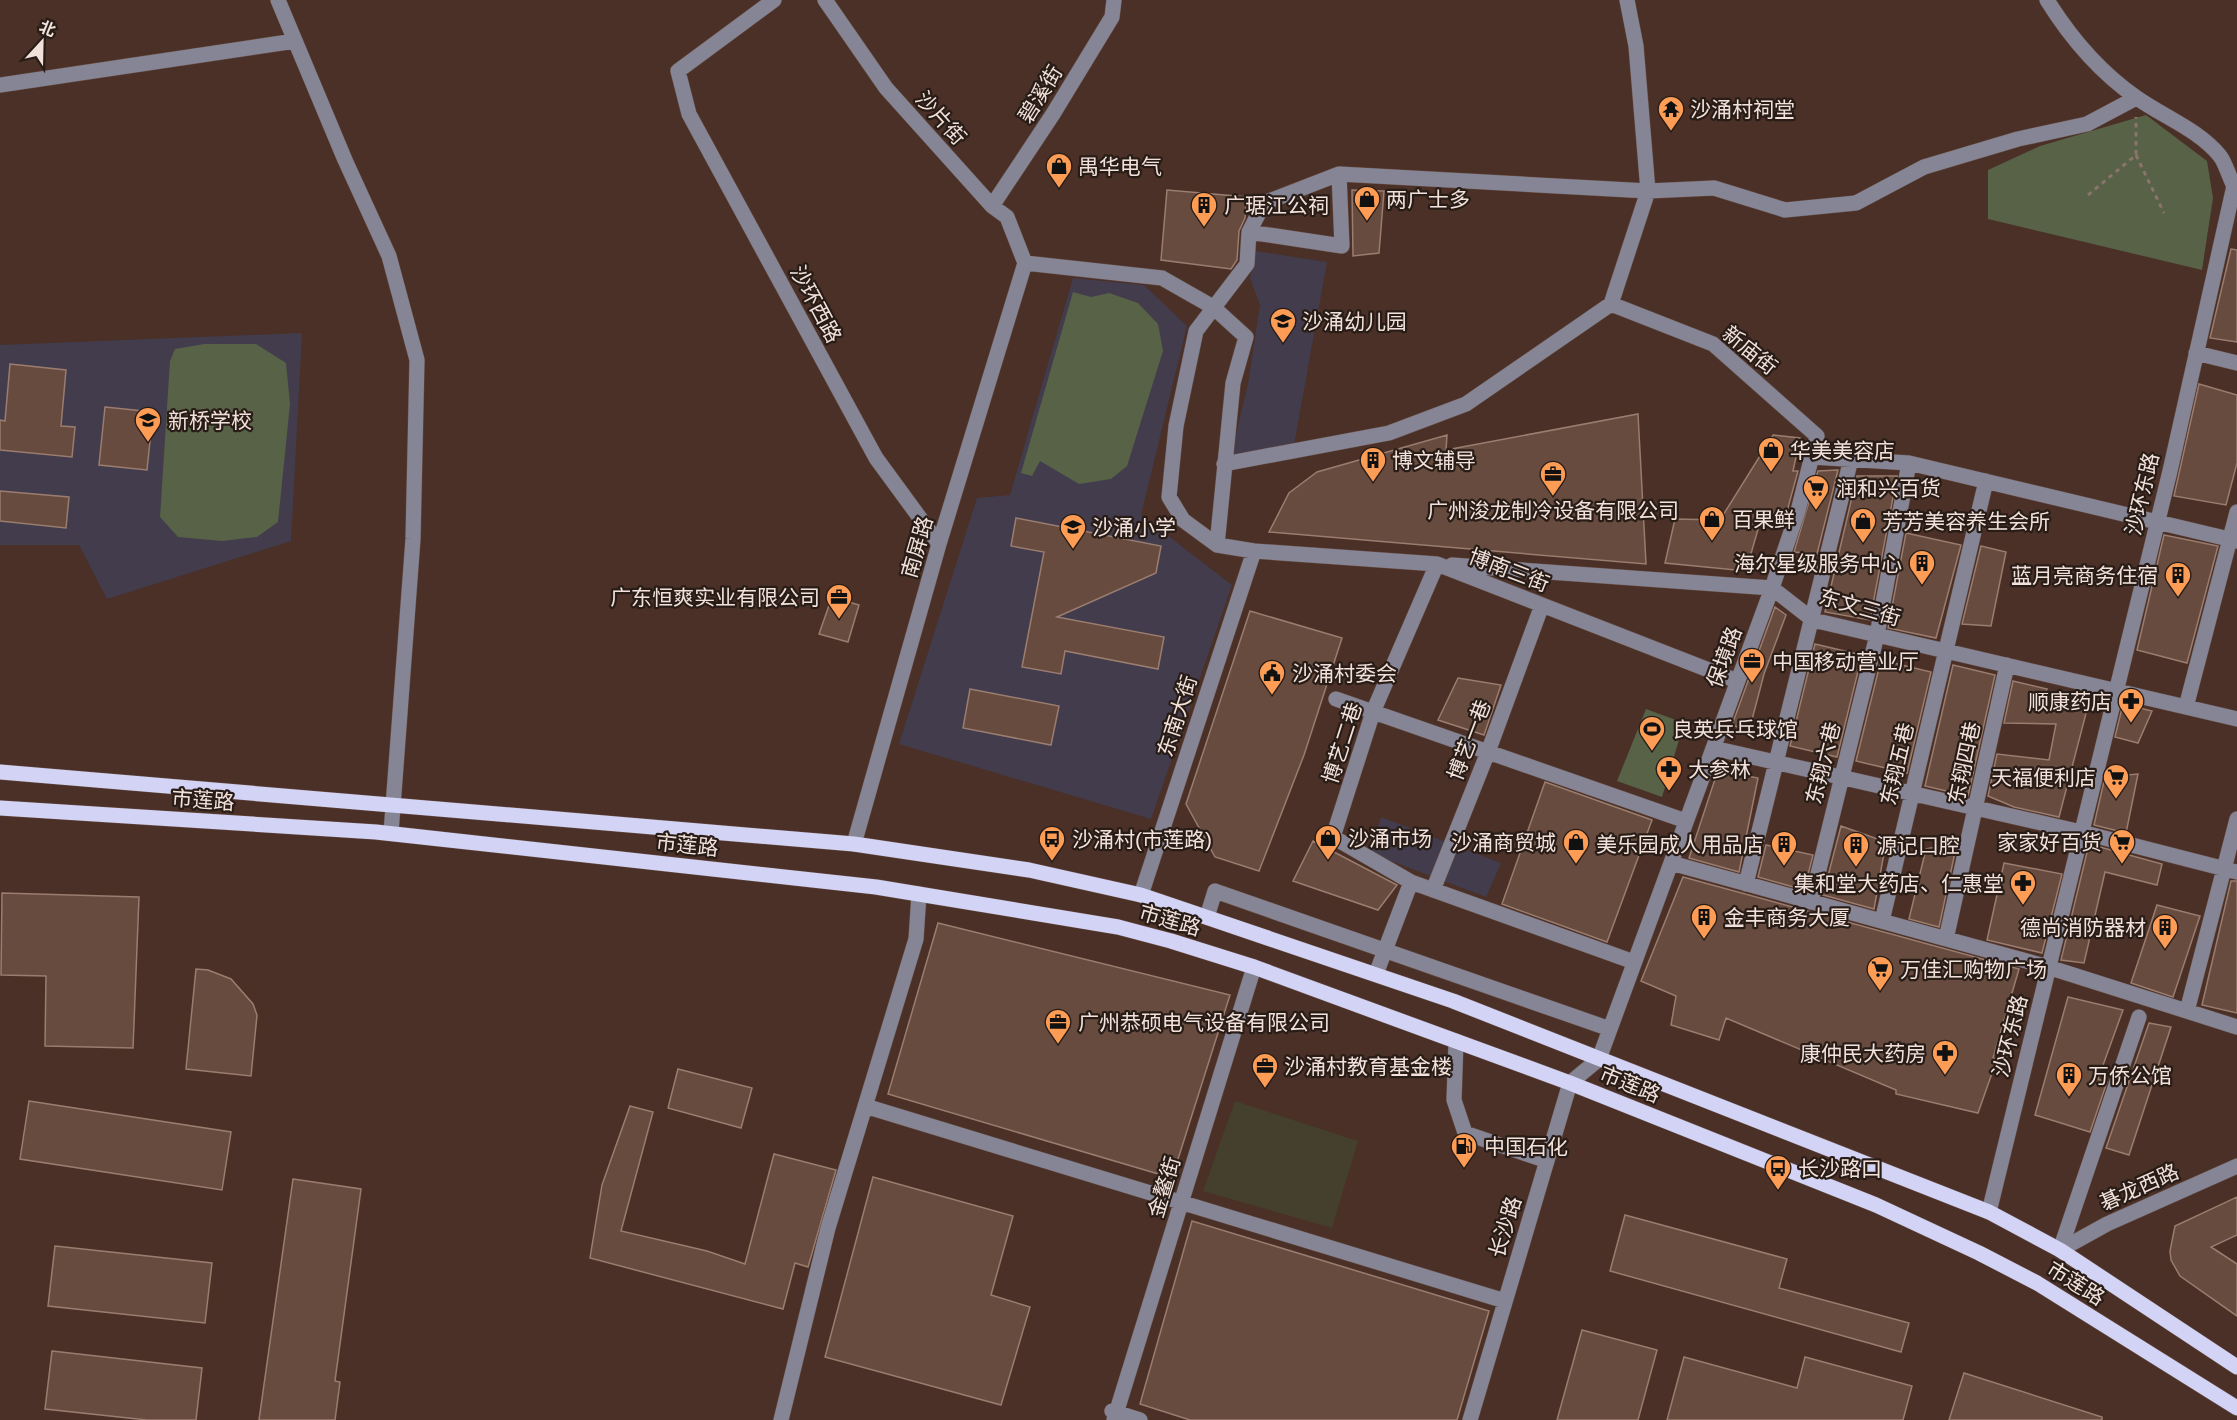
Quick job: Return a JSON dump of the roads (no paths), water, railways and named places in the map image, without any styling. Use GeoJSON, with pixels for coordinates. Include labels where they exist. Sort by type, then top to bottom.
{"type":"FeatureCollection","features":[{"type":"Feature","properties":{"kind":"main road","name":"市莲路"},"geometry":{"type":"LineString","coordinates":[[0,772],[395,803],[854,844],[1029,870],[1141,895],[1453,1001],[1989,1212],[2060,1250],[2237,1367]]}},
{"type":"Feature","properties":{"kind":"main road","name":"市莲路"},"geometry":{"type":"LineString","coordinates":[[0,808],[391,833],[876,887],[1118,927],[1254,967],[1456,1041],[1570,1083],[1876,1205],[2037,1283],[2237,1407]]}},
{"type":"Feature","properties":{"kind":"street"},"geometry":{"type":"LineString","coordinates":[[278,0],[345,160],[389,256],[417,360],[413,539],[391,833]]}},
{"type":"Feature","properties":{"kind":"street","name":"沙环西路"},"geometry":{"type":"LineString","coordinates":[[774,0],[678,71],[689,114],[876,458],[939,544]]}},
{"type":"Feature","properties":{"kind":"street","name":"沙片街"},"geometry":{"type":"LineString","coordinates":[[825,0],[886,88],[992,206],[1007,217],[1025,263]]}},
{"type":"Feature","properties":{"kind":"street","name":"碧溪街"},"geometry":{"type":"LineString","coordinates":[[992,206],[1053,114],[1112,17],[1114,0]]}},
{"type":"Feature","properties":{"kind":"street"},"geometry":{"type":"LineString","coordinates":[[1224,464],[1389,433],[1466,404],[1611,304],[1648,191],[1636,46],[1627,0]]}},
{"type":"Feature","properties":{"kind":"street","name":"沙环东路"},"geometry":{"type":"LineString","coordinates":[[1989,1212],[2158,522],[2235,186],[2220,157],[2181,123],[2136,98],[2091,58],[2061,22],[2047,0]]}},
{"type":"Feature","properties":{"kind":"street"},"geometry":{"type":"LineString","coordinates":[[0,85],[295,41]]}},
{"type":"Feature","properties":{"kind":"street"},"geometry":{"type":"LineString","coordinates":[[1217,545],[1183,520],[1169,497],[1176,426],[1196,331],[1246,264],[1248,232],[1264,203],[1339,174],[1648,191],[1714,188],[1785,210],[1856,203],[1924,167],[2018,138],[2087,124],[2136,98]]}},
{"type":"Feature","properties":{"kind":"street"},"geometry":{"type":"LineString","coordinates":[[1248,232],[1342,246],[1339,174]]}},
{"type":"Feature","properties":{"kind":"street"},"geometry":{"type":"LineString","coordinates":[[1025,263],[1162,278],[1213,307],[1246,337],[1233,383],[1217,545]]}},
{"type":"Feature","properties":{"kind":"street","name":"南屏路"},"geometry":{"type":"LineString","coordinates":[[854,844],[939,544],[1025,263]]}},
{"type":"Feature","properties":{"kind":"street","name":"新庙街"},"geometry":{"type":"LineString","coordinates":[[1611,304],[1713,344],[1817,436]]}},
{"type":"Feature","properties":{"kind":"street"},"geometry":{"type":"LineString","coordinates":[[2196,353],[2237,363]]}},
{"type":"Feature","properties":{"kind":"street","name":"保境路"},"geometry":{"type":"LineString","coordinates":[[1599,1059],[1610,1029],[1629,960],[1671,863],[1772,588],[1798,511],[1817,436]]}},
{"type":"Feature","properties":{"kind":"street"},"geometry":{"type":"LineString","coordinates":[[1812,457],[1909,463],[2233,540]]}},
{"type":"Feature","properties":{"kind":"street"},"geometry":{"type":"LineString","coordinates":[[1746,884],[1851,459]]}},
{"type":"Feature","properties":{"kind":"street","name":"东翔六巷"},"geometry":{"type":"LineString","coordinates":[[1811,902],[1876,635],[1909,463]]}},
{"type":"Feature","properties":{"kind":"street","name":"东翔五巷"},"geometry":{"type":"LineString","coordinates":[[1882,921],[1986,481]]}},
{"type":"Feature","properties":{"kind":"street"},"geometry":{"type":"LineString","coordinates":[[2186,707],[2233,540],[2237,512]]}},
{"type":"Feature","properties":{"kind":"street","name":"博南三街"},"geometry":{"type":"LineString","coordinates":[[1217,545],[1254,551],[1437,564],[1737,681]]}},
{"type":"Feature","properties":{"kind":"street","name":"东南大街"},"geometry":{"type":"LineString","coordinates":[[1141,895],[1254,551]]}},
{"type":"Feature","properties":{"kind":"street"},"geometry":{"type":"LineString","coordinates":[[1437,564],[1772,588]]}},
{"type":"Feature","properties":{"kind":"street","name":"博艺二巷"},"geometry":{"type":"LineString","coordinates":[[1412,882],[1334,837],[1373,712],[1437,564]]}},
{"type":"Feature","properties":{"kind":"street","name":"东文三街"},"geometry":{"type":"LineString","coordinates":[[1772,588],[1813,620],[2237,719]]}},
{"type":"Feature","properties":{"kind":"street","name":"博艺一巷"},"geometry":{"type":"LineString","coordinates":[[1433,890],[1488,752],[1542,604]]}},
{"type":"Feature","properties":{"kind":"street","name":"东翔四巷"},"geometry":{"type":"LineString","coordinates":[[1946,939],[2007,666]]}},
{"type":"Feature","properties":{"kind":"street"},"geometry":{"type":"LineString","coordinates":[[1336,699],[1686,821]]}},
{"type":"Feature","properties":{"kind":"street"},"geometry":{"type":"LineString","coordinates":[[1713,748],[2081,832],[2237,872]]}},
{"type":"Feature","properties":{"kind":"street"},"geometry":{"type":"LineString","coordinates":[[2187,1011],[2237,819]]}},
{"type":"Feature","properties":{"kind":"street"},"geometry":{"type":"LineString","coordinates":[[1671,863],[2048,968],[2237,1028]]}},
{"type":"Feature","properties":{"kind":"street"},"geometry":{"type":"LineString","coordinates":[[1412,882],[1629,960]]}},
{"type":"Feature","properties":{"kind":"street"},"geometry":{"type":"LineString","coordinates":[[1412,882],[1629,960]]}},
{"type":"Feature","properties":{"kind":"street"},"geometry":{"type":"LineString","coordinates":[[1376,974],[1412,882]]}},
{"type":"Feature","properties":{"kind":"street"},"geometry":{"type":"LineString","coordinates":[[1207,917],[1215,891],[1610,1029]]}},
{"type":"Feature","properties":{"kind":"street"},"geometry":{"type":"LineString","coordinates":[[781,1420],[828,1228],[916,939],[918,894]]}},
{"type":"Feature","properties":{"kind":"street","name":"金鳌街"},"geometry":{"type":"LineString","coordinates":[[1113,1415],[1254,967]]}},
{"type":"Feature","properties":{"kind":"street"},"geometry":{"type":"LineString","coordinates":[[2060,1250],[2139,1017]]}},
{"type":"Feature","properties":{"kind":"street"},"geometry":{"type":"LineString","coordinates":[[1456,1041],[1454,1101],[1465,1133],[1547,1161]]}},
{"type":"Feature","properties":{"kind":"street"},"geometry":{"type":"LineString","coordinates":[[1570,1083],[1599,1059]]}},
{"type":"Feature","properties":{"kind":"street","name":"长沙路"},"geometry":{"type":"LineString","coordinates":[[1470,1420],[1570,1083]]}},
{"type":"Feature","properties":{"kind":"street"},"geometry":{"type":"LineString","coordinates":[[865,1106],[1505,1301]]}},
{"type":"Feature","properties":{"kind":"street","name":"碁龙西路"},"geometry":{"type":"LineString","coordinates":[[2060,1250],[2107,1224],[2237,1166]]}},
{"type":"Feature","properties":{"kind":"street"},"geometry":{"type":"LineString","coordinates":[[1113,1415],[1140,1420]]}},
{"type":"Feature","properties":{"kind":"place","name":"沙涌村祠堂"},"geometry":{"type":"Point","coordinates":[1671,132]}},
{"type":"Feature","properties":{"kind":"place","name":"禺华电气"},"geometry":{"type":"Point","coordinates":[1059,189]}},
{"type":"Feature","properties":{"kind":"place","name":"两广士多"},"geometry":{"type":"Point","coordinates":[1367,222]}},
{"type":"Feature","properties":{"kind":"place","name":"广琚江公祠"},"geometry":{"type":"Point","coordinates":[1204,228]}},
{"type":"Feature","properties":{"kind":"place","name":"沙涌幼儿园"},"geometry":{"type":"Point","coordinates":[1283,344]}},
{"type":"Feature","properties":{"kind":"place","name":"新桥学校"},"geometry":{"type":"Point","coordinates":[148,443]}},
{"type":"Feature","properties":{"kind":"place","name":"华美美容店"},"geometry":{"type":"Point","coordinates":[1771,473]}},
{"type":"Feature","properties":{"kind":"place","name":"博文辅导"},"geometry":{"type":"Point","coordinates":[1373,483]}},
{"type":"Feature","properties":{"kind":"place","name":"广州浚龙制冷设备有限公司"},"geometry":{"type":"Point","coordinates":[1553,497]}},
{"type":"Feature","properties":{"kind":"place","name":"润和兴百货"},"geometry":{"type":"Point","coordinates":[1816,511]}},
{"type":"Feature","properties":{"kind":"place","name":"百果鲜"},"geometry":{"type":"Point","coordinates":[1712,542]}},
{"type":"Feature","properties":{"kind":"place","name":"芳芳美容养生会所"},"geometry":{"type":"Point","coordinates":[1863,544]}},
{"type":"Feature","properties":{"kind":"place","name":"沙涌小学"},"geometry":{"type":"Point","coordinates":[1073,550]}},
{"type":"Feature","properties":{"kind":"place","name":"海尔星级服务中心"},"geometry":{"type":"Point","coordinates":[1922,586]}},
{"type":"Feature","properties":{"kind":"place","name":"蓝月亮商务住宿"},"geometry":{"type":"Point","coordinates":[2178,598]}},
{"type":"Feature","properties":{"kind":"place","name":"广东恒爽实业有限公司"},"geometry":{"type":"Point","coordinates":[839,620]}},
{"type":"Feature","properties":{"kind":"place","name":"中国移动营业厅"},"geometry":{"type":"Point","coordinates":[1752,684]}},
{"type":"Feature","properties":{"kind":"place","name":"沙涌村委会"},"geometry":{"type":"Point","coordinates":[1272,696]}},
{"type":"Feature","properties":{"kind":"place","name":"顺康药店"},"geometry":{"type":"Point","coordinates":[2131,724]}},
{"type":"Feature","properties":{"kind":"place","name":"良英兵乓球馆"},"geometry":{"type":"Point","coordinates":[1652,752]}},
{"type":"Feature","properties":{"kind":"place","name":"大参林"},"geometry":{"type":"Point","coordinates":[1669,792]}},
{"type":"Feature","properties":{"kind":"place","name":"天福便利店"},"geometry":{"type":"Point","coordinates":[2116,800]}},
{"type":"Feature","properties":{"kind":"place","name":"沙涌市场"},"geometry":{"type":"Point","coordinates":[1328,861]}},
{"type":"Feature","properties":{"kind":"place","name":"沙涌村(市莲路)"},"geometry":{"type":"Point","coordinates":[1052,862]}},
{"type":"Feature","properties":{"kind":"place","name":"沙涌商贸城"},"geometry":{"type":"Point","coordinates":[1576,865]}},
{"type":"Feature","properties":{"kind":"place","name":"家家好百货"},"geometry":{"type":"Point","coordinates":[2122,865]}},
{"type":"Feature","properties":{"kind":"place","name":"美乐园成人用品店"},"geometry":{"type":"Point","coordinates":[1784,867]}},
{"type":"Feature","properties":{"kind":"place","name":"源记口腔"},"geometry":{"type":"Point","coordinates":[1856,868]}},
{"type":"Feature","properties":{"kind":"place","name":"集和堂大药店、仁惠堂"},"geometry":{"type":"Point","coordinates":[2023,906]}},
{"type":"Feature","properties":{"kind":"place","name":"金丰商务大厦"},"geometry":{"type":"Point","coordinates":[1704,940]}},
{"type":"Feature","properties":{"kind":"place","name":"德尚消防器材"},"geometry":{"type":"Point","coordinates":[2165,950]}},
{"type":"Feature","properties":{"kind":"place","name":"万佳汇购物广场"},"geometry":{"type":"Point","coordinates":[1880,992]}},
{"type":"Feature","properties":{"kind":"place","name":"广州恭硕电气设备有限公司"},"geometry":{"type":"Point","coordinates":[1058,1045]}},
{"type":"Feature","properties":{"kind":"place","name":"康仲民大药房"},"geometry":{"type":"Point","coordinates":[1945,1076]}},
{"type":"Feature","properties":{"kind":"place","name":"沙涌村教育基金楼"},"geometry":{"type":"Point","coordinates":[1265,1089]}},
{"type":"Feature","properties":{"kind":"place","name":"万侨公馆"},"geometry":{"type":"Point","coordinates":[2069,1098]}},
{"type":"Feature","properties":{"kind":"place","name":"中国石化"},"geometry":{"type":"Point","coordinates":[1464,1169]}},
{"type":"Feature","properties":{"kind":"place","name":"长沙路口"},"geometry":{"type":"Point","coordinates":[1778,1191]}}]}
